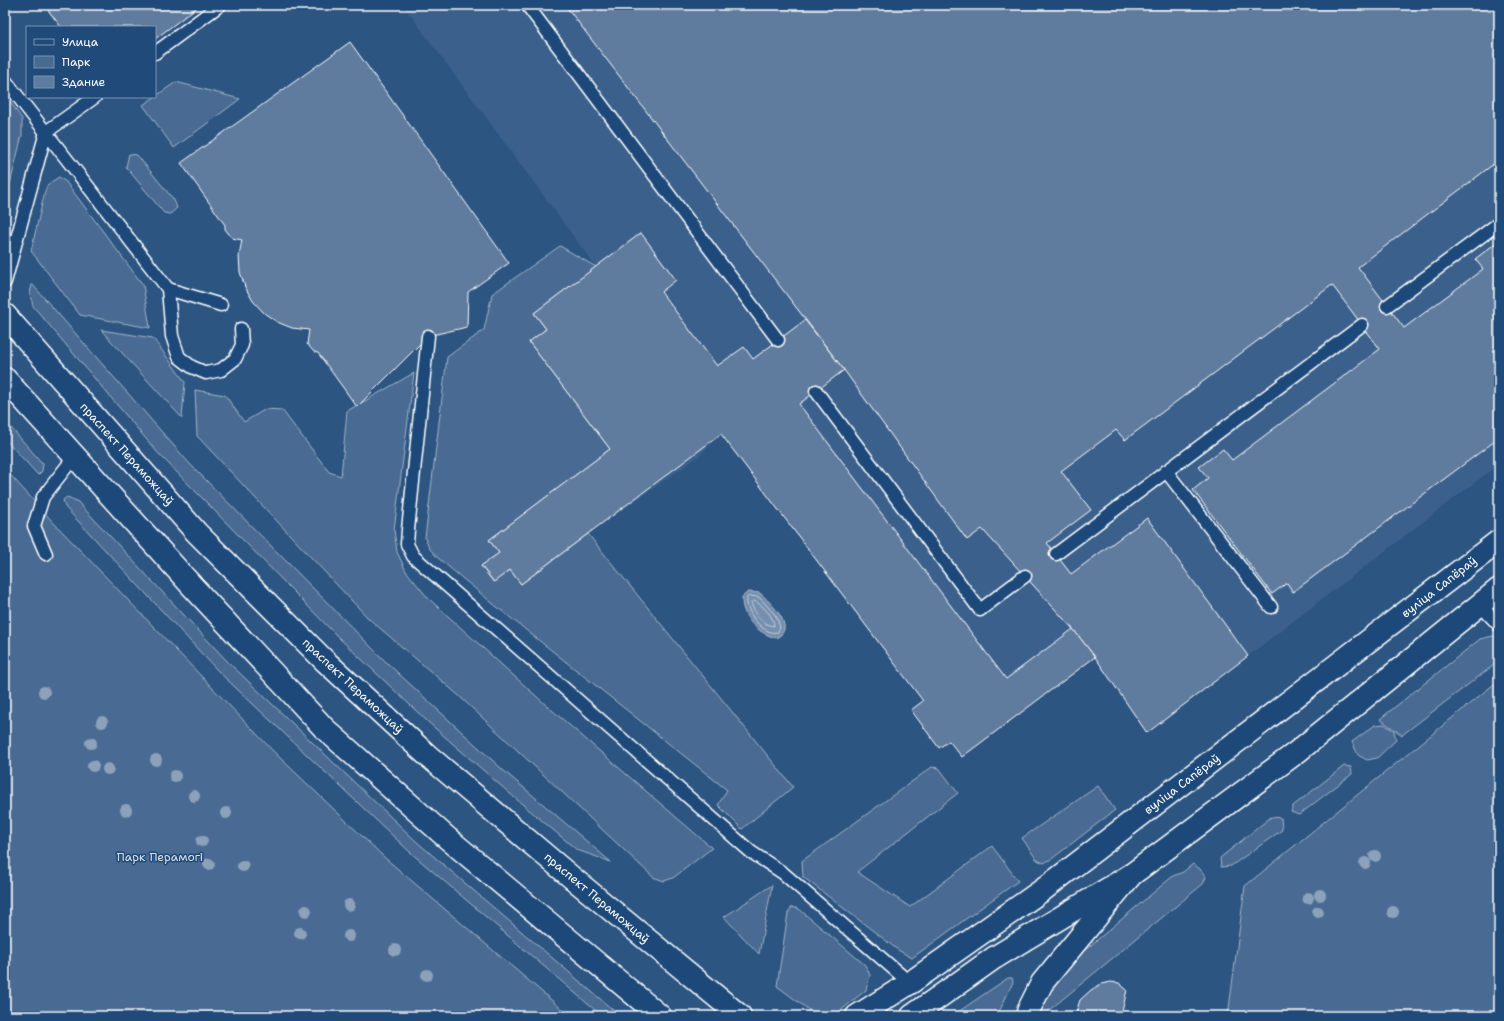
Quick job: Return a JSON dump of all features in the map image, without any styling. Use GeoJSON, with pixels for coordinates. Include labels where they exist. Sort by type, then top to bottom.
{"type":"FeatureCollection","features":[{"type":"Feature","properties":{"kind":"main road","name":"праспект Пераможцаў"},"geometry":{"type":"LineString","coordinates":[[5,315],[197,532],[324,660],[427,755],[564,871],[740,1016]]}},
{"type":"Feature","properties":{"kind":"main road"},"geometry":{"type":"LineString","coordinates":[[5,379],[193,587],[325,729],[446,837],[660,1016]]}},
{"type":"Feature","properties":{"kind":"main road","name":"вуліца Сапёраў"},"geometry":{"type":"LineString","coordinates":[[857,1016],[910,983],[1044,889],[1499,541]]}},
{"type":"Feature","properties":{"kind":"main road"},"geometry":{"type":"LineString","coordinates":[[912,1016],[994,958],[1131,875],[1297,752],[1499,589]]}},
{"type":"Feature","properties":{"kind":"main road"},"geometry":{"type":"LineString","coordinates":[[1027,1016],[1042,983],[1131,875]]}},
{"type":"Feature","properties":{"kind":"lane"},"geometry":{"type":"LineString","coordinates":[[156,52],[220,5]]}},
{"type":"Feature","properties":{"kind":"lane"},"geometry":{"type":"LineString","coordinates":[[527,5],[778,340]]}},
{"type":"Feature","properties":{"kind":"lane"},"geometry":{"type":"LineString","coordinates":[[5,80],[168,290],[172,336],[179,357],[192,367],[206,372],[221,370],[235,359],[242,345],[242,329]]}},
{"type":"Feature","properties":{"kind":"lane"},"geometry":{"type":"LineString","coordinates":[[5,282],[46,132],[94,98]]}},
{"type":"Feature","properties":{"kind":"lane"},"geometry":{"type":"LineString","coordinates":[[1387,306],[1499,223]]}},
{"type":"Feature","properties":{"kind":"lane"},"geometry":{"type":"LineString","coordinates":[[168,290],[221,305]]}},
{"type":"Feature","properties":{"kind":"lane"},"geometry":{"type":"LineString","coordinates":[[1056,554],[1362,325]]}},
{"type":"Feature","properties":{"kind":"lane"},"geometry":{"type":"LineString","coordinates":[[428,336],[407,544],[413,556],[751,852],[783,873],[910,983]]}},
{"type":"Feature","properties":{"kind":"lane"},"geometry":{"type":"LineString","coordinates":[[816,391],[980,610],[1025,576]]}},
{"type":"Feature","properties":{"kind":"lane"},"geometry":{"type":"LineString","coordinates":[[46,554],[34,526],[43,497],[75,456]]}},
{"type":"Feature","properties":{"kind":"lane"},"geometry":{"type":"LineString","coordinates":[[1166,471],[1272,606]]}},
{"type":"Feature","properties":{"kind":"lane"},"geometry":{"type":"LineString","coordinates":[[1479,604],[1499,625]]}},
{"type":"Feature","properties":{"kind":"shaded area"},"geometry":{"type":"Polygon","coordinates":[[[403,5],[1499,5],[1499,464],[1147,733],[1095,658],[962,757],[949,741],[939,748],[911,710],[923,701],[721,434],[698,457],[588,534],[521,584],[494,582],[481,566],[489,540],[610,449],[529,342],[534,313],[596,267],[403,5]]]}},
{"type":"Feature","properties":{"kind":"green space"},"geometry":{"type":"Polygon","coordinates":[[[176,82],[240,99],[174,148],[143,105],[153,98],[156,98],[156,96],[176,82]]]}},
{"type":"Feature","properties":{"kind":"green space"},"geometry":{"type":"Polygon","coordinates":[[[5,94],[22,119],[22,135],[5,205],[5,94]]]}},
{"type":"Feature","properties":{"kind":"green space"},"geometry":{"type":"Polygon","coordinates":[[[129,154],[137,155],[174,200],[177,208],[170,214],[164,213],[126,167],[129,154]]]}},
{"type":"Feature","properties":{"kind":"green space"},"geometry":{"type":"Polygon","coordinates":[[[59,177],[66,182],[143,285],[150,328],[80,315],[31,251],[45,191],[48,184],[59,177]]]}},
{"type":"Feature","properties":{"kind":"green space"},"geometry":{"type":"Polygon","coordinates":[[[560,246],[596,267],[534,313],[546,329],[529,342],[610,449],[489,540],[499,553],[481,566],[493,582],[510,570],[521,584],[588,534],[793,787],[742,829],[718,805],[727,790],[497,607],[438,558],[429,548],[425,538],[447,357],[484,330],[492,294],[560,246]]]}},
{"type":"Feature","properties":{"kind":"green space"},"geometry":{"type":"Polygon","coordinates":[[[32,284],[189,463],[385,661],[504,771],[611,862],[577,850],[428,722],[338,637],[158,453],[33,306],[30,294],[32,284]]]}},
{"type":"Feature","properties":{"kind":"green space"},"geometry":{"type":"Polygon","coordinates":[[[101,330],[153,338],[185,382],[182,418],[101,330]]]}},
{"type":"Feature","properties":{"kind":"green space"},"geometry":{"type":"Polygon","coordinates":[[[414,373],[394,530],[397,552],[406,571],[428,598],[546,705],[712,848],[673,878],[664,881],[653,877],[457,694],[368,618],[197,436],[195,390],[225,395],[244,422],[266,409],[282,410],[329,472],[341,476],[347,411],[414,373]]]}},
{"type":"Feature","properties":{"kind":"green space"},"geometry":{"type":"Polygon","coordinates":[[[5,421],[43,464],[42,471],[38,475],[5,439],[5,421]]]}},
{"type":"Feature","properties":{"kind":"green space","name":"Парк Перамогі"},"geometry":{"type":"Polygon","coordinates":[[[5,469],[52,521],[276,754],[385,858],[570,1016],[5,1016],[5,469]]]}},
{"type":"Feature","properties":{"kind":"green space"},"geometry":{"type":"Polygon","coordinates":[[[67,497],[77,501],[229,663],[417,842],[620,1016],[602,1016],[410,852],[219,672],[65,507],[63,500],[67,497]]]}},
{"type":"Feature","properties":{"kind":"green space"},"geometry":{"type":"Polygon","coordinates":[[[1493,636],[1499,637],[1499,661],[1402,735],[1380,719],[1480,639],[1493,636]]]}},
{"type":"Feature","properties":{"kind":"green space"},"geometry":{"type":"Polygon","coordinates":[[[1499,680],[1499,1016],[1228,1016],[1245,886],[1499,680]]]}},
{"type":"Feature","properties":{"kind":"green space"},"geometry":{"type":"Polygon","coordinates":[[[1384,724],[1394,731],[1396,740],[1377,758],[1367,760],[1358,755],[1352,742],[1375,725],[1384,724]]]}},
{"type":"Feature","properties":{"kind":"green space"},"geometry":{"type":"Polygon","coordinates":[[[1344,766],[1351,767],[1352,774],[1299,815],[1291,812],[1293,806],[1344,766]]]}},
{"type":"Feature","properties":{"kind":"green space"},"geometry":{"type":"Polygon","coordinates":[[[932,767],[939,768],[958,793],[857,872],[910,907],[992,846],[1018,881],[912,958],[898,950],[803,877],[802,861],[932,767]]]}},
{"type":"Feature","properties":{"kind":"green space"},"geometry":{"type":"Polygon","coordinates":[[[1098,786],[1115,810],[1053,858],[1044,863],[1037,860],[1022,838],[1098,786]]]}},
{"type":"Feature","properties":{"kind":"green space"},"geometry":{"type":"Polygon","coordinates":[[[1271,817],[1281,818],[1282,830],[1231,866],[1221,867],[1220,858],[1271,817]]]}},
{"type":"Feature","properties":{"kind":"green space"},"geometry":{"type":"Polygon","coordinates":[[[1193,864],[1200,869],[1206,877],[1203,884],[1042,1016],[1037,1016],[1059,972],[1173,876],[1183,872],[1193,864]]]}},
{"type":"Feature","properties":{"kind":"green space"},"geometry":{"type":"Polygon","coordinates":[[[772,885],[759,954],[724,917],[772,885]]]}},
{"type":"Feature","properties":{"kind":"green space"},"geometry":{"type":"Polygon","coordinates":[[[792,907],[799,909],[865,965],[870,975],[866,990],[834,1016],[805,1016],[809,1010],[777,986],[788,913],[792,907]]]}},
{"type":"Feature","properties":{"kind":"green space"},"geometry":{"type":"Polygon","coordinates":[[[1008,978],[1012,978],[1013,982],[1000,1010],[991,1016],[952,1016],[1008,978]]]}},
{"type":"Feature","properties":{"kind":"water"},"geometry":{"type":"Polygon","coordinates":[[[748,592],[760,593],[770,602],[780,615],[783,622],[784,628],[782,634],[776,638],[769,636],[757,628],[747,617],[742,604],[742,597],[748,592]]]}},
{"type":"Feature","properties":{"kind":"building"},"geometry":{"type":"Polygon","coordinates":[[[44,5],[200,5],[156,38],[156,26],[60,26],[44,5]]]}},
{"type":"Feature","properties":{"kind":"building"},"geometry":{"type":"Polygon","coordinates":[[[565,5],[1499,5],[1499,160],[1358,267],[1404,328],[1483,269],[1475,259],[1496,243],[1499,247],[1499,438],[1293,592],[1287,583],[1272,594],[1193,490],[1208,478],[1199,467],[1223,449],[1232,460],[1380,349],[1332,285],[1125,440],[1116,430],[1061,471],[1091,510],[1047,543],[1071,574],[1147,518],[1248,656],[1147,733],[1095,657],[1073,629],[982,529],[967,540],[844,370],[565,5]]]}},
{"type":"Feature","properties":{"kind":"building"},"geometry":{"type":"Polygon","coordinates":[[[350,42],[509,263],[468,292],[467,327],[428,336],[357,407],[318,353],[314,352],[307,344],[309,330],[292,328],[277,322],[264,313],[253,301],[245,287],[240,272],[239,256],[242,240],[232,238],[225,229],[225,225],[181,163],[350,42]]]}},
{"type":"Feature","properties":{"kind":"building"},"geometry":{"type":"Polygon","coordinates":[[[641,233],[676,280],[661,292],[717,366],[744,347],[753,359],[805,320],[844,370],[799,404],[1006,679],[1073,629],[1095,657],[962,757],[949,741],[939,748],[911,710],[923,701],[721,434],[521,584],[510,570],[494,582],[481,566],[499,553],[489,540],[610,449],[529,342],[546,329],[534,313],[641,233]]]}},
{"type":"Feature","properties":{"kind":"building"},"geometry":{"type":"Polygon","coordinates":[[[1111,982],[1119,983],[1127,990],[1121,1016],[1075,1016],[1080,1000],[1091,990],[1101,984],[1111,982]]]}}]}
